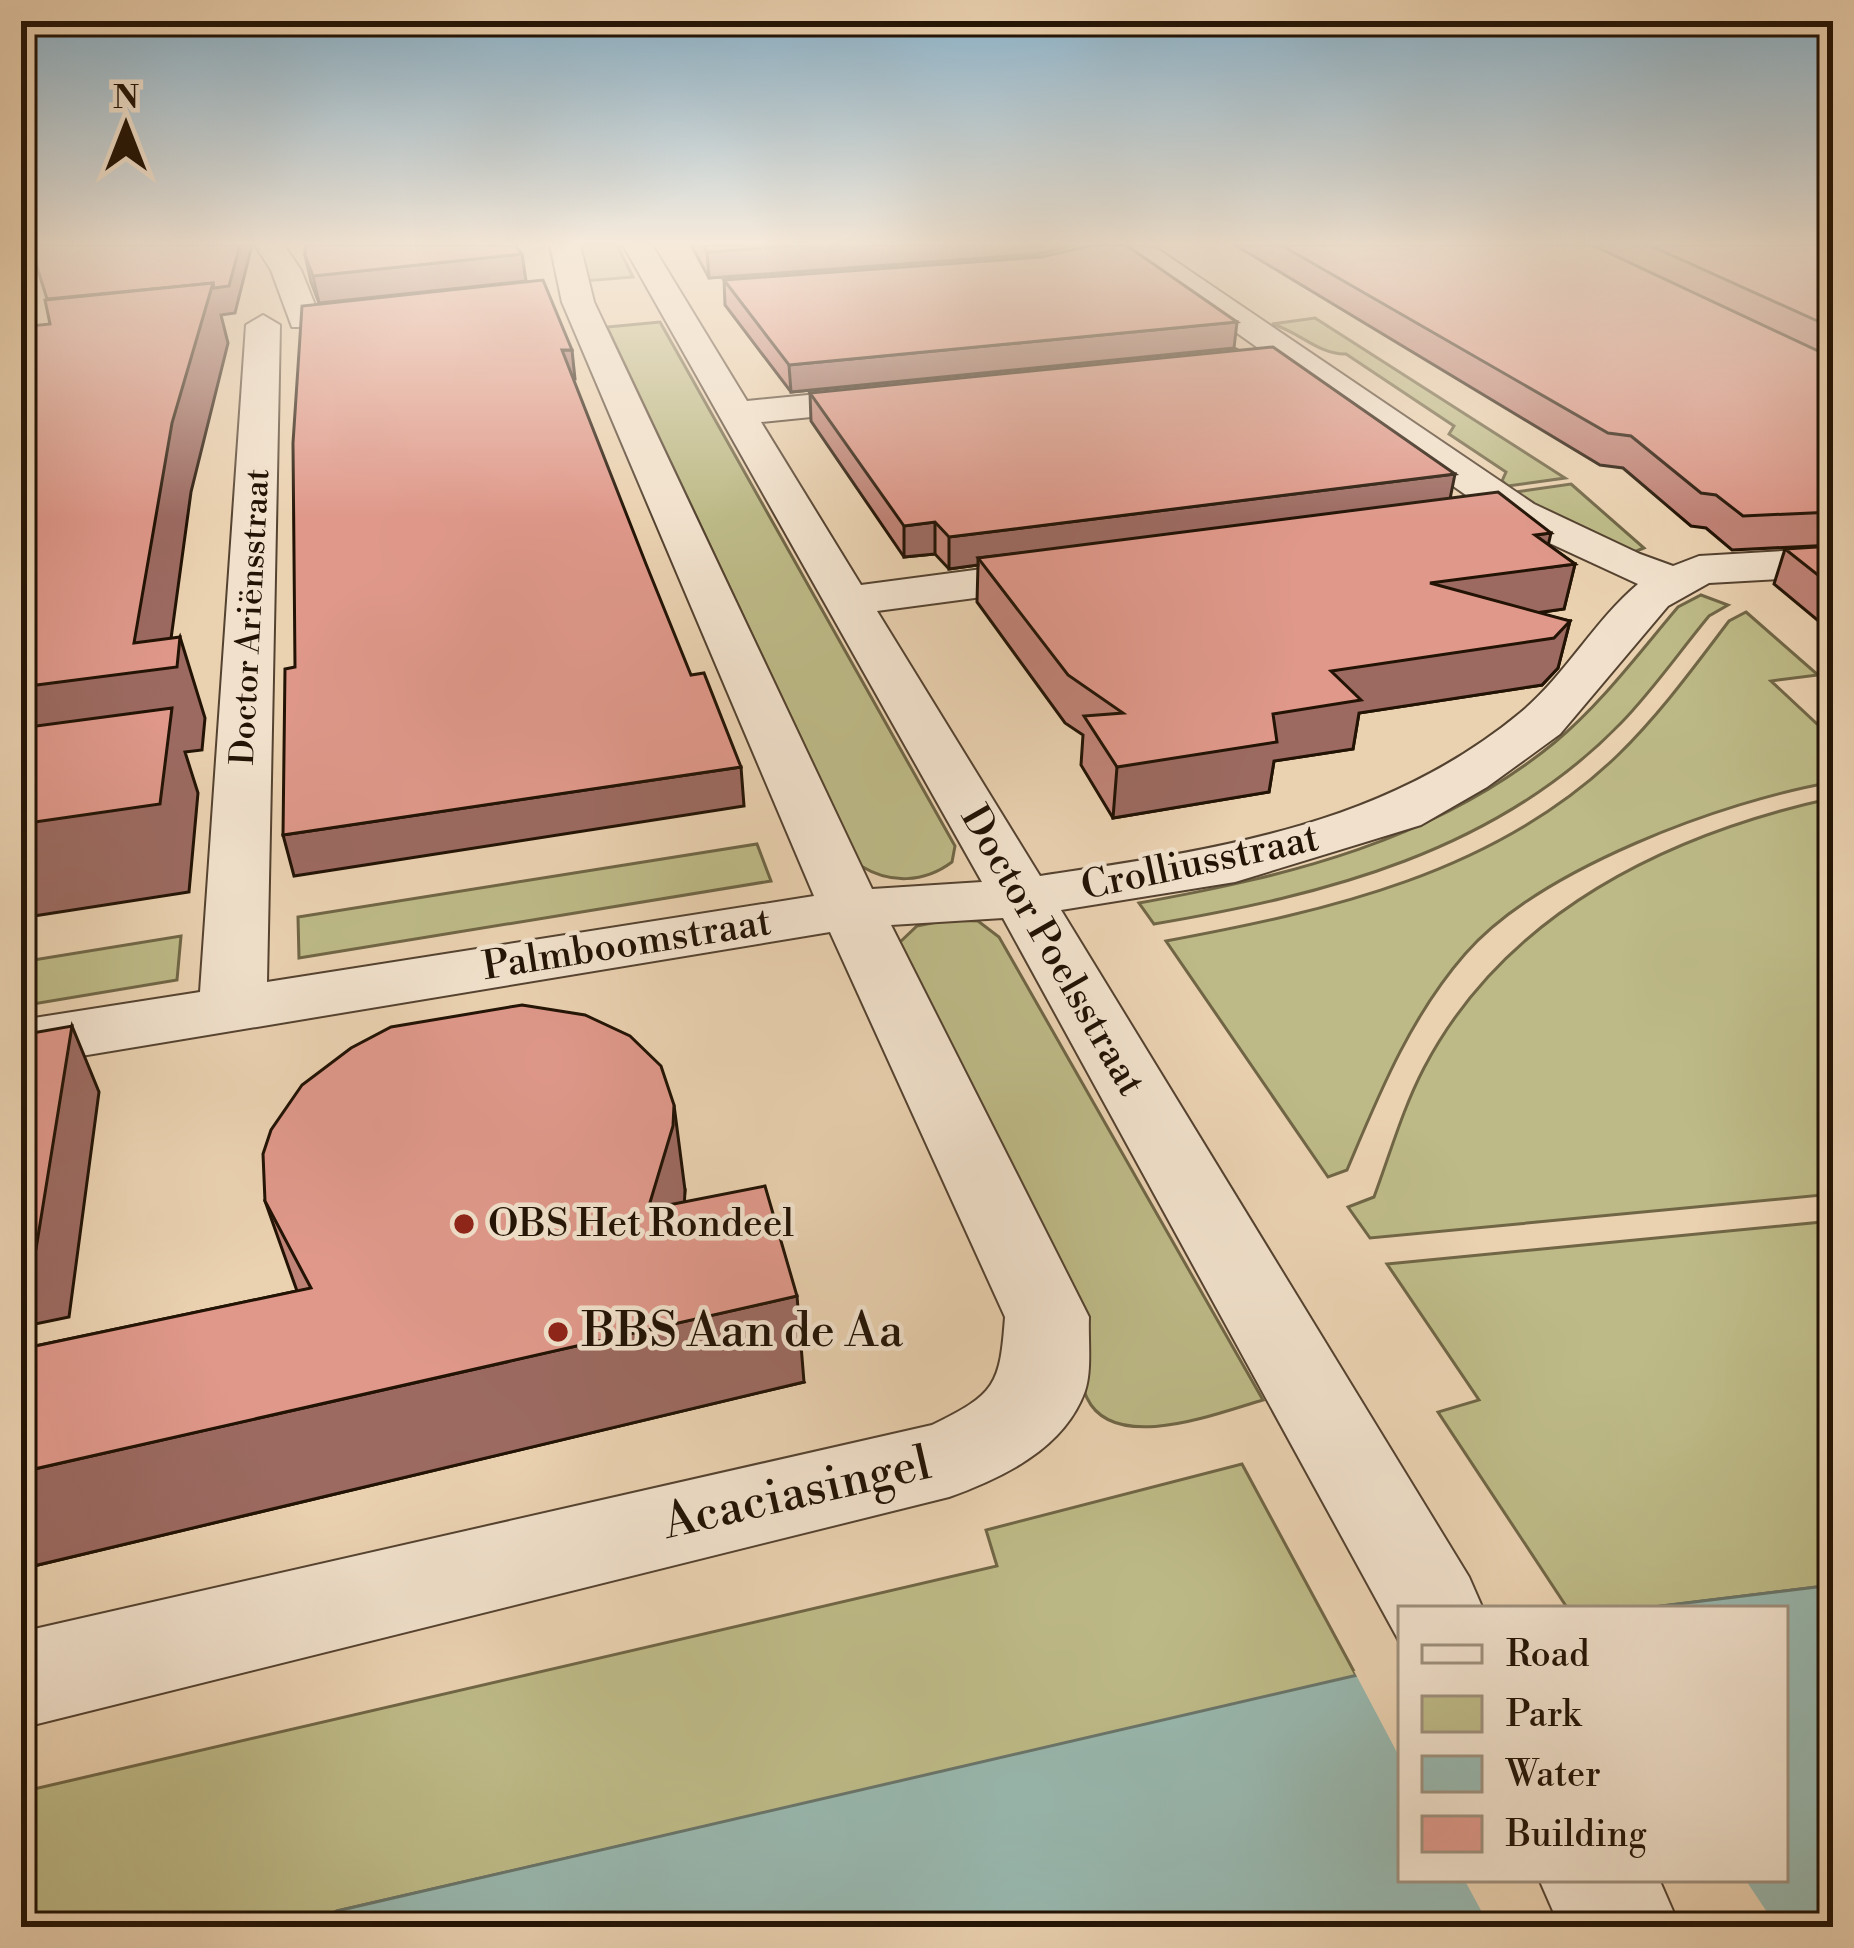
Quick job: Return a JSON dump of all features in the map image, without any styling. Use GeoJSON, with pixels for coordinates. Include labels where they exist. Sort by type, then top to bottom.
{"type":"FeatureCollection","features":[{"type":"Feature","properties":{"kind":"street"},"geometry":{"type":"LineString","coordinates":[[229,336],[253,350],[308,357]]}},
{"type":"Feature","properties":{"kind":"street"},"geometry":{"type":"LineString","coordinates":[[253,350],[282,336]]}},
{"type":"Feature","properties":{"kind":"street"},"geometry":{"type":"LineString","coordinates":[[586,336],[854,909]]}},
{"type":"Feature","properties":{"kind":"street","name":"Doctor Poelsstraat"},"geometry":{"type":"LineString","coordinates":[[700,336],[736,413],[1411,1571]]}},
{"type":"Feature","properties":{"kind":"street"},"geometry":{"type":"LineString","coordinates":[[1262,336],[1519,513],[1624,564],[1663,589],[1699,569],[1833,562]]}},
{"type":"Feature","properties":{"kind":"street","name":"Doctor Ariënsstraat"},"geometry":{"type":"LineString","coordinates":[[233,1008],[239,910],[222,769],[259,492],[253,350]]}},
{"type":"Feature","properties":{"kind":"street"},"geometry":{"type":"LineString","coordinates":[[1230,363],[1292,357]]}},
{"type":"Feature","properties":{"kind":"street"},"geometry":{"type":"LineString","coordinates":[[736,413],[928,394]]}},
{"type":"Feature","properties":{"kind":"street"},"geometry":{"type":"LineString","coordinates":[[1451,522],[1519,513]]}},
{"type":"Feature","properties":{"kind":"street"},"geometry":{"type":"LineString","coordinates":[[848,601],[1110,566]]}},
{"type":"Feature","properties":{"kind":"street","name":"Crolliusstraat"},"geometry":{"type":"LineString","coordinates":[[1022,898],[1235,864],[1400,813],[1467,776],[1540,723],[1663,589]]}},
{"type":"Feature","properties":{"kind":"street","name":"Palmboomstraat"},"geometry":{"type":"LineString","coordinates":[[21,1043],[854,909],[1022,898]]}},
{"type":"Feature","properties":{"kind":"street","name":"Acaciasingel"},"geometry":{"type":"LineString","coordinates":[[21,1680],[949,1459],[1001,1433],[1043,1388],[1047,1317],[854,909]]}},
{"type":"Feature","properties":{"kind":"street"},"geometry":{"type":"LineString","coordinates":[[1597,1882],[1623,1927]]}},
{"type":"Feature","properties":{"kind":"green space"},"geometry":{"type":"Polygon","coordinates":[[[611,336],[668,336],[955,846],[952,862],[919,877],[884,876],[861,866],[611,336]]]}},
{"type":"Feature","properties":{"kind":"green space"},"geometry":{"type":"Polygon","coordinates":[[[1298,336],[1343,336],[1565,478],[1508,486],[1502,481],[1506,472],[1449,434],[1454,426],[1346,354],[1327,351],[1298,336]]]}},
{"type":"Feature","properties":{"kind":"green space"},"geometry":{"type":"Polygon","coordinates":[[[1571,484],[1644,548],[1634,552],[1537,507],[1516,492],[1571,484]]]}},
{"type":"Feature","properties":{"kind":"green space"},"geometry":{"type":"Polygon","coordinates":[[[1701,595],[1728,605],[1709,616],[1621,723],[1519,805],[1463,836],[1344,882],[1218,912],[1154,924],[1139,903],[1250,880],[1358,850],[1460,806],[1554,743],[1604,695],[1678,607],[1701,595]]]}},
{"type":"Feature","properties":{"kind":"green space"},"geometry":{"type":"Polygon","coordinates":[[[1746,612],[1818,675],[1771,681],[1833,739],[1833,782],[1740,805],[1636,843],[1538,894],[1498,923],[1445,978],[1397,1057],[1347,1170],[1328,1177],[1166,941],[1347,900],[1463,858],[1518,830],[1570,796],[1618,755],[1729,621],[1746,612]]]}},
{"type":"Feature","properties":{"kind":"green space"},"geometry":{"type":"Polygon","coordinates":[[[1833,798],[1833,1194],[1370,1238],[1348,1207],[1374,1197],[1424,1068],[1458,1013],[1499,965],[1597,888],[1652,858],[1771,814],[1833,798]]]}},
{"type":"Feature","properties":{"kind":"green space"},"geometry":{"type":"Polygon","coordinates":[[[757,844],[771,881],[299,958],[298,917],[757,844]]]}},
{"type":"Feature","properties":{"kind":"green space"},"geometry":{"type":"Polygon","coordinates":[[[978,921],[999,937],[1263,1400],[1196,1420],[1143,1427],[1101,1415],[1087,1398],[1081,1371],[899,943],[917,926],[978,921]]]}},
{"type":"Feature","properties":{"kind":"green space"},"geometry":{"type":"Polygon","coordinates":[[[181,936],[177,980],[21,1006],[21,962],[181,936]]]}},
{"type":"Feature","properties":{"kind":"green space"},"geometry":{"type":"Polygon","coordinates":[[[1833,1221],[1833,1585],[1662,1606],[1566,1606],[1438,1412],[1479,1400],[1387,1264],[1833,1221]]]}},
{"type":"Feature","properties":{"kind":"green space"},"geometry":{"type":"Polygon","coordinates":[[[1242,1464],[1357,1677],[337,1911],[308,1927],[21,1927],[21,1792],[997,1566],[986,1530],[1242,1464]]]}},
{"type":"Feature","properties":{"kind":"water"},"geometry":{"type":"Polygon","coordinates":[[[1833,1585],[1833,1927],[308,1927],[337,1911],[1398,1666],[1398,1882],[1788,1882],[1788,1606],[1662,1606],[1833,1585]]]}},
{"type":"Feature","properties":{"kind":"pier"},"geometry":{"type":"Polygon","coordinates":[[[1398,1660],[1398,1754],[1354,1671],[1398,1660]]]}},
{"type":"Feature","properties":{"kind":"pier"},"geometry":{"type":"Polygon","coordinates":[[[1466,1882],[1747,1882],[1777,1927],[1490,1927],[1466,1882]]]}},
{"type":"Feature","properties":{"kind":"building"},"geometry":{"type":"Polygon","coordinates":[[[21,336],[198,336],[172,423],[134,643],[180,637],[177,667],[21,687],[21,336]]]}},
{"type":"Feature","properties":{"kind":"building"},"geometry":{"type":"Polygon","coordinates":[[[300,336],[566,336],[572,350],[562,350],[691,675],[704,673],[741,767],[283,835],[285,669],[295,667],[293,443],[300,336]]]}},
{"type":"Feature","properties":{"kind":"building"},"geometry":{"type":"Polygon","coordinates":[[[767,336],[1092,336],[789,365],[767,336]]]}},
{"type":"Feature","properties":{"kind":"building"},"geometry":{"type":"Polygon","coordinates":[[[1439,336],[1786,336],[1833,358],[1833,512],[1743,516],[1716,495],[1701,493],[1631,436],[1608,433],[1439,336]]]}},
{"type":"Feature","properties":{"kind":"building"},"geometry":{"type":"Polygon","coordinates":[[[1273,347],[1455,474],[949,537],[935,522],[904,526],[810,393],[1273,347]]]}},
{"type":"Feature","properties":{"kind":"building"},"geometry":{"type":"Polygon","coordinates":[[[1498,492],[1551,533],[1535,535],[1575,564],[1430,583],[1570,621],[1554,638],[1331,671],[1361,700],[1273,714],[1277,742],[1117,767],[1084,716],[1123,713],[1068,675],[978,558],[1498,492]]]}},
{"type":"Feature","properties":{"kind":"building"},"geometry":{"type":"Polygon","coordinates":[[[1833,546],[1833,587],[1785,549],[1833,546]]]}},
{"type":"Feature","properties":{"kind":"building"},"geometry":{"type":"Polygon","coordinates":[[[172,708],[160,804],[21,824],[21,728],[172,708]]]}},
{"type":"Feature","properties":{"kind":"building"},"geometry":{"type":"Polygon","coordinates":[[[522,1005],[585,1015],[630,1036],[661,1066],[674,1105],[673,1126],[648,1209],[765,1186],[797,1296],[21,1472],[21,1349],[311,1288],[265,1201],[263,1154],[271,1130],[302,1085],[351,1048],[391,1027],[522,1005]]]}},
{"type":"Feature","properties":{"kind":"building"},"geometry":{"type":"Polygon","coordinates":[[[72,1026],[36,1249],[21,1252],[21,1035],[72,1026]]]}},
{"type":"Feature","properties":{"kind":"place","name":"OBS Het Rondeel"},"geometry":{"type":"Point","coordinates":[464,1224]}},
{"type":"Feature","properties":{"kind":"place","name":"BBS Aan de Aa"},"geometry":{"type":"Point","coordinates":[558,1332]}}]}
